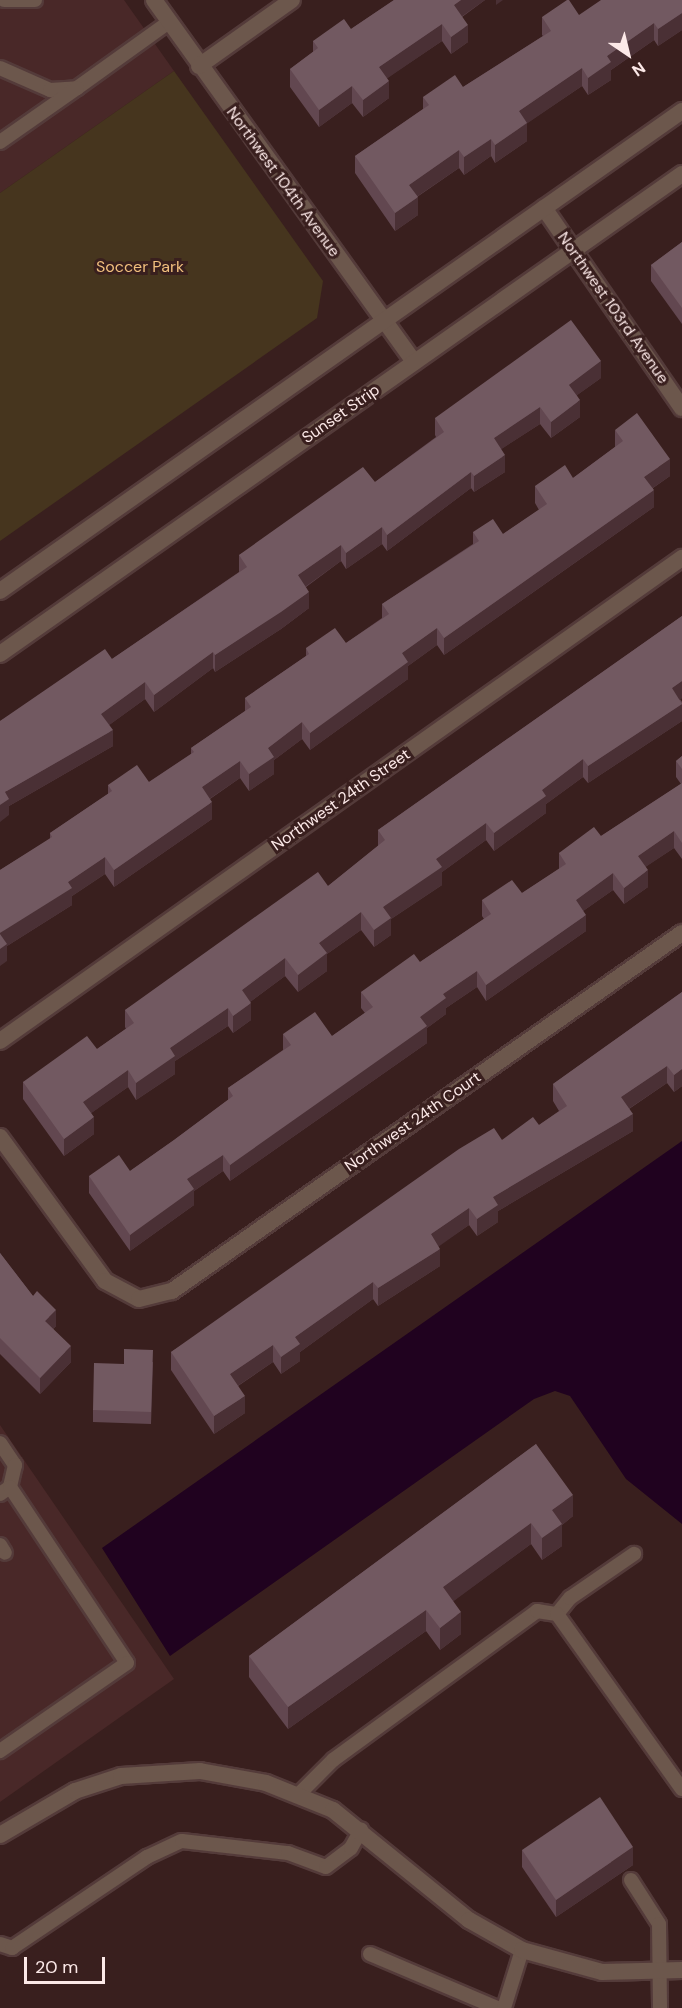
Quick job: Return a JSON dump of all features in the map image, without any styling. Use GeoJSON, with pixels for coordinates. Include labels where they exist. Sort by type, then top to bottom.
{"type":"FeatureCollection","features":[{"type":"Feature","properties":{"kind":"street","name":"Northwest 104th Avenue"},"geometry":{"type":"LineString","coordinates":[[154,0],[199,66],[414,362]]}},
{"type":"Feature","properties":{"kind":"street"},"geometry":{"type":"LineString","coordinates":[[199,66],[292,0]]}},
{"type":"Feature","properties":{"kind":"street"},"geometry":{"type":"LineString","coordinates":[[0,591],[682,111]]}},
{"type":"Feature","properties":{"kind":"street","name":"Sunset Strip"},"geometry":{"type":"LineString","coordinates":[[0,654],[682,174]]}},
{"type":"Feature","properties":{"kind":"street","name":"Northwest 103rd Avenue"},"geometry":{"type":"LineString","coordinates":[[544,208],[682,408]]}},
{"type":"Feature","properties":{"kind":"street","name":"Northwest 24th Street"},"geometry":{"type":"LineString","coordinates":[[0,1041],[682,558]]}},
{"type":"Feature","properties":{"kind":"street","name":"Northwest 24th Court"},"geometry":{"type":"LineString","coordinates":[[0,1137],[105,1281],[139,1299],[172,1291],[682,933]]}},
{"type":"Feature","properties":{"kind":"street"},"geometry":{"type":"LineString","coordinates":[[0,1835],[65,1796],[121,1776],[200,1771],[299,1794],[361,1830],[469,1920],[522,1950],[602,1972],[658,1974],[682,1970]]}},
{"type":"Feature","properties":{"kind":"lane"},"geometry":{"type":"LineString","coordinates":[[4,0],[35,0]]}},
{"type":"Feature","properties":{"kind":"lane"},"geometry":{"type":"LineString","coordinates":[[0,142],[169,22]]}},
{"type":"Feature","properties":{"kind":"lane"},"geometry":{"type":"LineString","coordinates":[[0,68],[50,90],[76,88]]}},
{"type":"Feature","properties":{"kind":"lane"},"geometry":{"type":"LineString","coordinates":[[0,1443],[15,1465],[5,1491],[126,1663],[0,1751]]}},
{"type":"Feature","properties":{"kind":"lane"},"geometry":{"type":"LineString","coordinates":[[557,1614],[570,1598],[634,1554]]}},
{"type":"Feature","properties":{"kind":"lane"},"geometry":{"type":"LineString","coordinates":[[299,1794],[333,1760],[537,1611],[557,1614],[682,1789]]}},
{"type":"Feature","properties":{"kind":"lane"},"geometry":{"type":"LineString","coordinates":[[0,1944],[12,1948],[147,1857],[182,1841],[288,1853],[326,1867],[351,1848],[361,1830]]}},
{"type":"Feature","properties":{"kind":"lane"},"geometry":{"type":"LineString","coordinates":[[631,1880],[659,1924],[660,2008]]}},
{"type":"Feature","properties":{"kind":"lane"},"geometry":{"type":"LineString","coordinates":[[504,2008],[522,1950]]}},
{"type":"Feature","properties":{"kind":"lane"},"geometry":{"type":"LineString","coordinates":[[370,1954],[497,2008]]}},
{"type":"Feature","properties":{"kind":"shaded area"},"geometry":{"type":"Polygon","coordinates":[[[0,0],[124,0],[174,71],[0,193],[0,0]]]}},
{"type":"Feature","properties":{"kind":"shaded area"},"geometry":{"type":"Polygon","coordinates":[[[682,1141],[682,1524],[626,1479],[570,1396],[555,1391],[534,1399],[170,1656],[102,1548],[682,1141]]]}},
{"type":"Feature","properties":{"kind":"shaded area"},"geometry":{"type":"Polygon","coordinates":[[[0,1425],[174,1679],[0,1802],[0,1425]]]}},
{"type":"Feature","properties":{"kind":"green space","name":"Soccer Park"},"geometry":{"type":"Polygon","coordinates":[[[174,71],[323,281],[317,318],[0,541],[0,193],[174,71]]]}},
{"type":"Feature","properties":{"kind":"building"},"geometry":{"type":"Polygon","coordinates":[[[394,0],[461,0],[454,5],[468,25],[451,37],[442,24],[379,67],[389,81],[363,100],[352,86],[319,110],[290,69],[318,48],[313,41],[344,19],[351,29],[394,0]]]}},
{"type":"Feature","properties":{"kind":"building"},"geometry":{"type":"Polygon","coordinates":[[[567,0],[579,15],[601,0],[682,0],[682,13],[658,29],[654,23],[607,56],[611,62],[588,78],[582,68],[519,111],[527,123],[495,145],[491,139],[464,157],[459,150],[409,185],[418,197],[395,213],[355,156],[429,105],[423,97],[455,75],[463,87],[551,31],[542,17],[567,0]]]}},
{"type":"Feature","properties":{"kind":"building"},"geometry":{"type":"Polygon","coordinates":[[[682,242],[682,308],[651,265],[682,242]]]}},
{"type":"Feature","properties":{"kind":"building"},"geometry":{"type":"Polygon","coordinates":[[[571,320],[601,361],[569,385],[580,400],[551,422],[540,407],[494,438],[505,455],[474,476],[471,472],[387,535],[382,527],[346,553],[341,545],[298,575],[309,592],[215,655],[213,652],[154,695],[145,682],[101,714],[113,730],[5,792],[9,799],[0,805],[0,721],[105,649],[112,659],[247,567],[239,555],[363,467],[375,482],[444,432],[435,418],[571,320]]]}},
{"type":"Feature","properties":{"kind":"building"},"geometry":{"type":"Polygon","coordinates":[[[637,413],[670,459],[644,477],[654,490],[444,638],[437,628],[402,653],[408,662],[310,733],[302,722],[268,748],[274,757],[249,774],[240,761],[202,787],[212,802],[114,870],[105,857],[68,882],[72,888],[0,933],[0,870],[52,837],[50,833],[112,791],[108,785],[137,765],[149,782],[194,752],[191,748],[251,707],[245,698],[309,654],[306,648],[335,628],[346,643],[389,614],[382,604],[479,541],[473,532],[493,519],[503,534],[547,504],[535,486],[565,465],[573,478],[623,441],[615,430],[637,413]]]}},
{"type":"Feature","properties":{"kind":"building"},"geometry":{"type":"Polygon","coordinates":[[[682,616],[682,681],[672,688],[682,704],[588,766],[583,759],[542,790],[546,796],[494,833],[486,823],[436,859],[442,867],[383,907],[391,918],[374,930],[361,912],[319,943],[327,953],[298,975],[285,958],[242,990],[251,1003],[233,1016],[228,1008],[170,1048],[175,1056],[136,1083],[128,1070],[83,1102],[94,1117],[64,1139],[23,1082],[87,1036],[97,1049],[134,1023],[125,1010],[318,872],[328,886],[385,840],[378,830],[682,616]]]}},
{"type":"Feature","properties":{"kind":"building"},"geometry":{"type":"Polygon","coordinates":[[[682,756],[682,769],[676,761],[682,756]]]}},
{"type":"Feature","properties":{"kind":"building"},"geometry":{"type":"Polygon","coordinates":[[[682,783],[682,843],[674,831],[638,856],[648,870],[624,888],[613,873],[576,900],[586,915],[486,985],[477,971],[443,994],[446,998],[420,1017],[427,1026],[230,1165],[223,1155],[187,1179],[194,1189],[130,1235],[89,1176],[119,1155],[130,1171],[233,1096],[228,1088],[291,1045],[283,1034],[315,1012],[332,1036],[373,1007],[361,992],[414,954],[420,962],[491,914],[482,900],[512,880],[522,893],[566,864],[559,853],[594,827],[601,836],[682,783]]]}},
{"type":"Feature","properties":{"kind":"building"},"geometry":{"type":"Polygon","coordinates":[[[0,934],[7,944],[0,949],[0,934]]]}},
{"type":"Feature","properties":{"kind":"building"},"geometry":{"type":"Polygon","coordinates":[[[682,992],[682,1069],[674,1075],[667,1066],[621,1097],[633,1114],[493,1197],[498,1205],[477,1219],[469,1208],[431,1234],[440,1249],[378,1288],[373,1282],[295,1337],[300,1344],[281,1357],[273,1345],[230,1374],[245,1396],[214,1416],[171,1352],[459,1149],[494,1128],[502,1140],[533,1117],[539,1125],[567,1106],[553,1084],[682,992]]]}},
{"type":"Feature","properties":{"kind":"building"},"geometry":{"type":"Polygon","coordinates":[[[0,1253],[33,1296],[37,1291],[56,1310],[45,1321],[71,1346],[40,1378],[0,1338],[0,1253]]]}},
{"type":"Feature","properties":{"kind":"building"},"geometry":{"type":"Polygon","coordinates":[[[124,1349],[153,1350],[151,1412],[93,1410],[94,1363],[124,1364],[124,1349]]]}},
{"type":"Feature","properties":{"kind":"building"},"geometry":{"type":"Polygon","coordinates":[[[536,1444],[573,1495],[552,1510],[562,1524],[542,1538],[531,1523],[443,1587],[461,1612],[440,1628],[426,1610],[288,1707],[249,1656],[536,1444]]]}},
{"type":"Feature","properties":{"kind":"building"},"geometry":{"type":"Polygon","coordinates":[[[600,1797],[633,1847],[556,1900],[522,1850],[600,1797]]]}}]}
